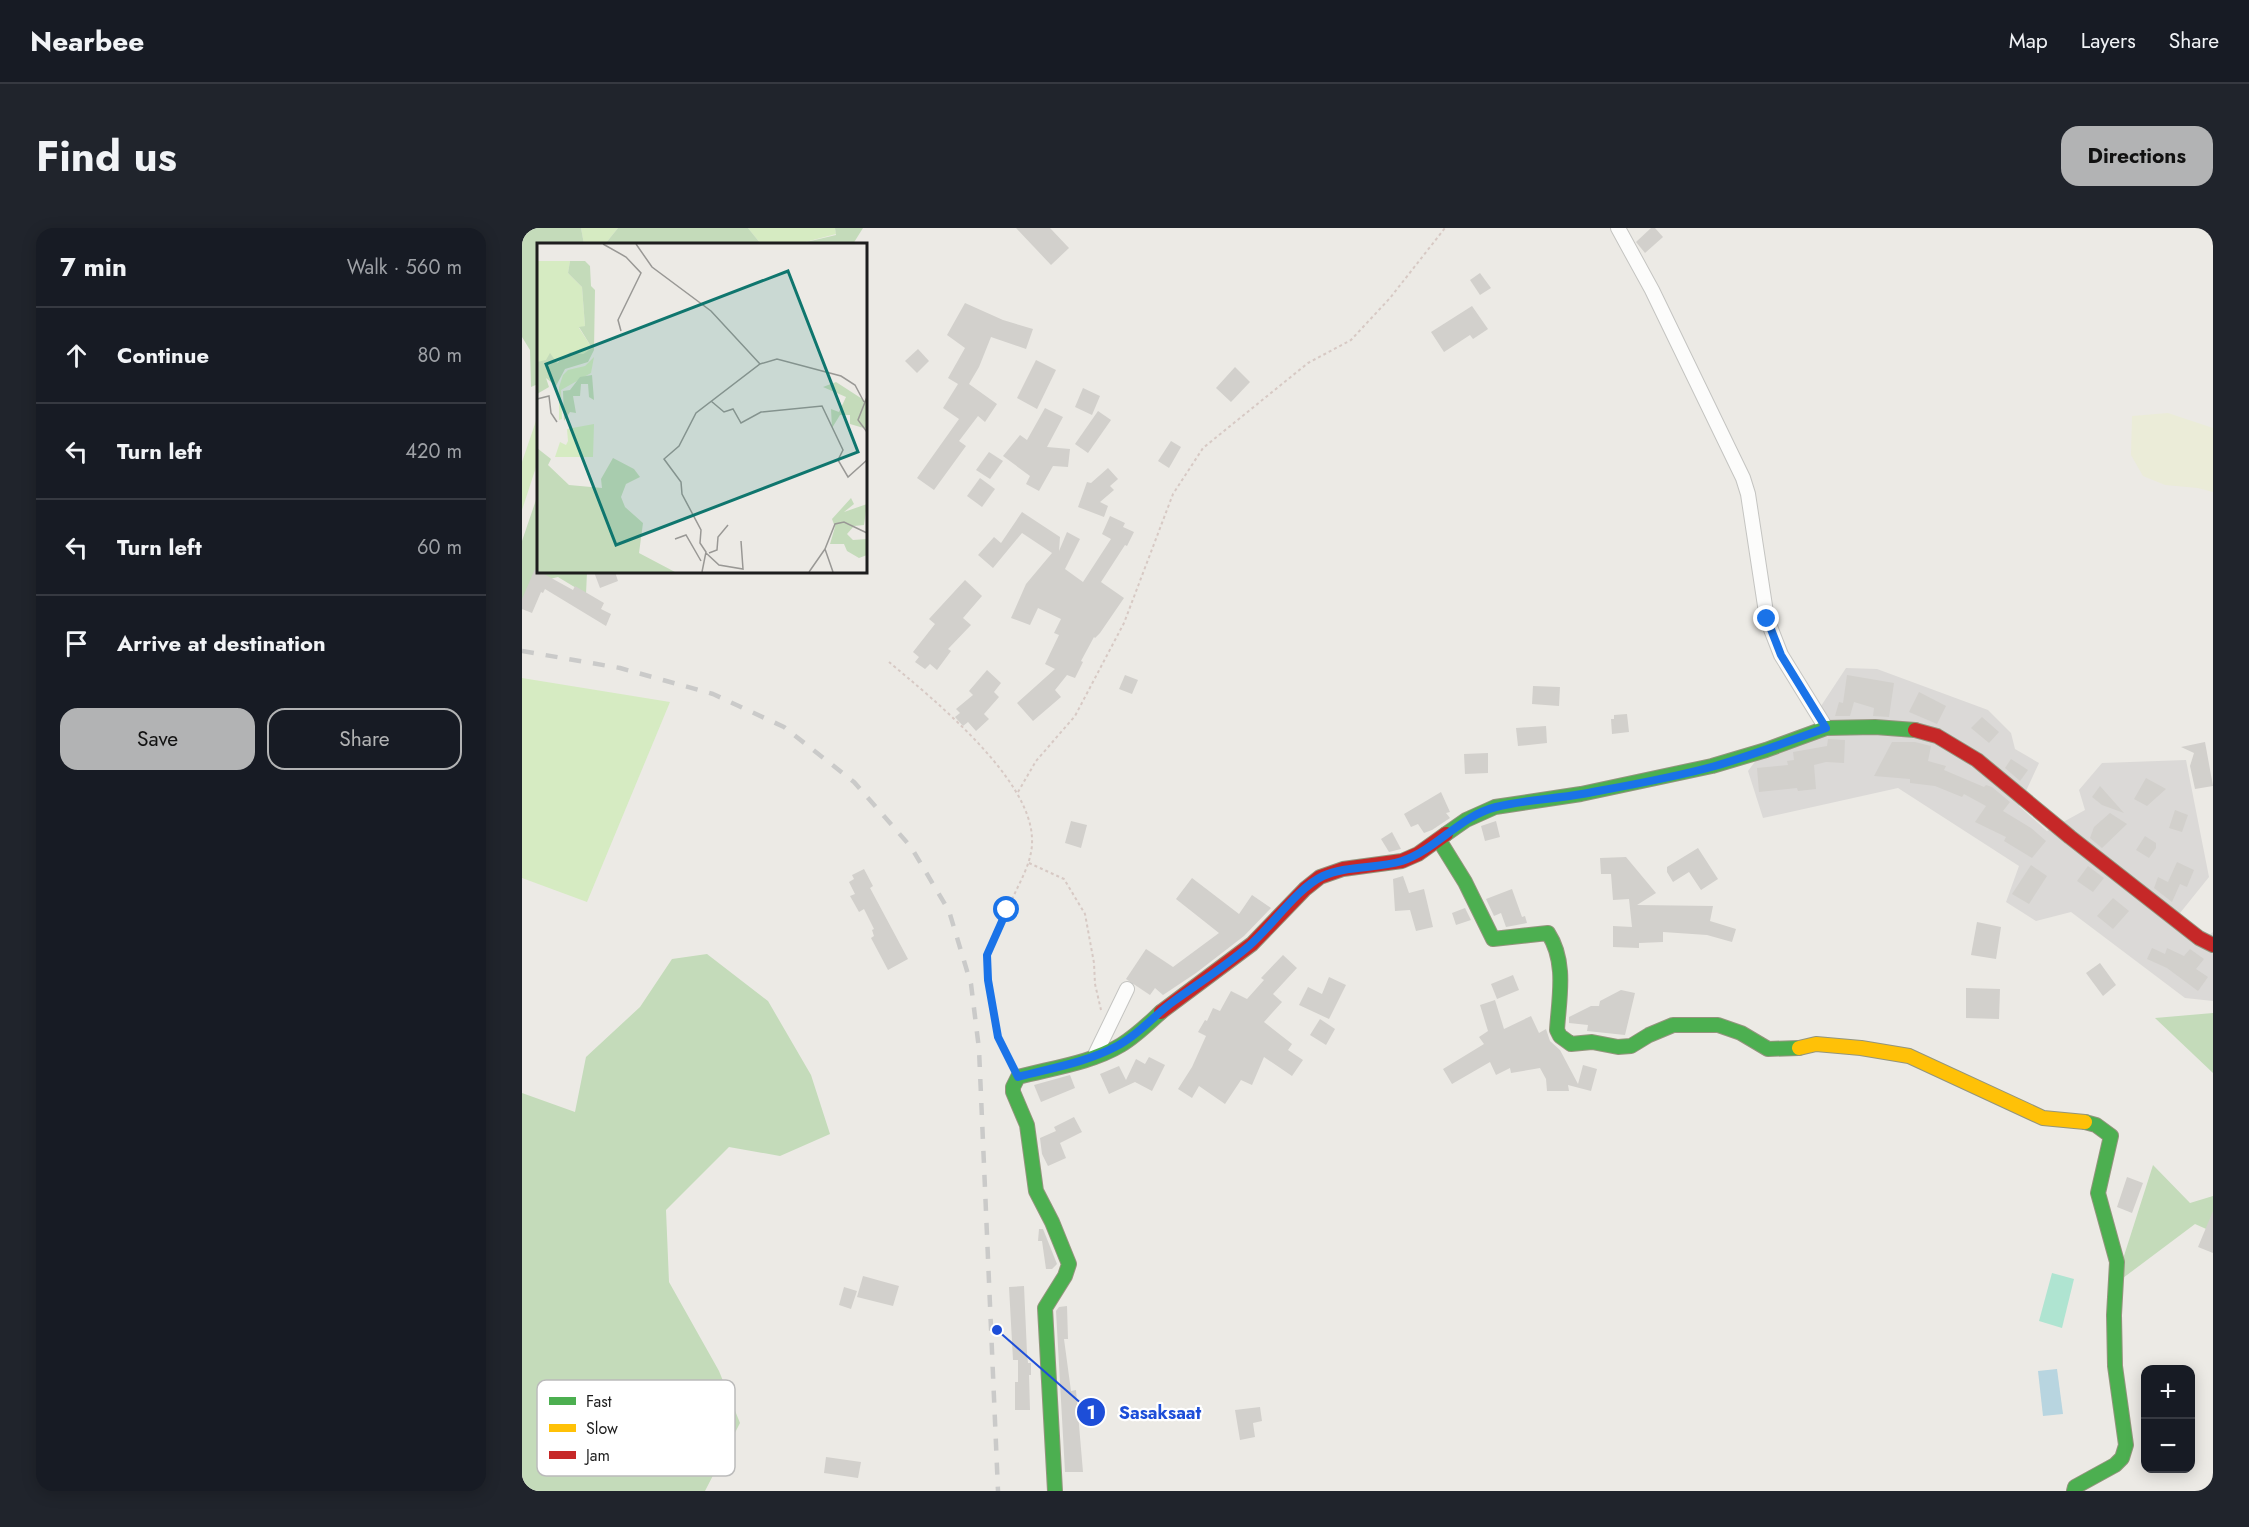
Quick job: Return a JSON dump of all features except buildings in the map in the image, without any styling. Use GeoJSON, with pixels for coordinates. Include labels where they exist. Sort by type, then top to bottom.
{"type":"FeatureCollection","features":[{"type":"Feature","properties":{"kind":"street"},"geometry":{"type":"LineString","coordinates":[[1617,228],[1652,290],[1743,478],[1750,502],[1767,619],[1781,655],[1826,728]]}},
{"type":"Feature","properties":{"kind":"street"},"geometry":{"type":"LineString","coordinates":[[1054,1491],[1045,1308],[1065,1276],[1069,1264],[1052,1222],[1036,1191],[1027,1125],[1013,1087],[1018,1077],[1094,1057],[1119,1046],[1137,1034],[1172,1002],[1203,982],[1252,944],[1305,889],[1320,877],[1343,869],[1402,861],[1418,854],[1466,820],[1495,807],[1581,794],[1712,766],[1766,750],[1826,728],[1910,729],[1937,736],[1977,760],[2070,837],[2199,938],[2213,945]]}},
{"type":"Feature","properties":{"kind":"street"},"geometry":{"type":"LineString","coordinates":[[1439,840],[1465,882],[1493,939],[1507,940],[1535,932],[1548,933],[1555,941],[1560,962],[1557,1030],[1560,1036],[1571,1044],[1592,1042],[1618,1047],[1631,1046],[1673,1025],[1718,1025],[1741,1032],[1768,1049],[1799,1048],[1816,1044],[1909,1056],[2043,1118],[2060,1122],[2075,1119],[2104,1127],[2111,1136],[2098,1193],[2117,1262],[2114,1315],[2115,1366],[2126,1445],[2122,1458],[2115,1465],[2082,1482],[2073,1491]]}},
{"type":"Feature","properties":{"kind":"street"},"geometry":{"type":"LineString","coordinates":[[1094,1057],[1127,989]]}},
{"type":"Feature","properties":{"kind":"path"},"geometry":{"type":"LineString","coordinates":[[1018,792],[1036,761],[1075,717],[1124,623],[1173,494],[1203,448],[1308,363],[1351,340],[1390,298],[1444,228]]}},
{"type":"Feature","properties":{"kind":"path"},"geometry":{"type":"LineString","coordinates":[[889,662],[941,706],[974,739],[1018,792],[1032,838],[1028,863],[987,955],[988,980],[998,1037],[1018,1077]]}},
{"type":"Feature","properties":{"kind":"path"},"geometry":{"type":"LineString","coordinates":[[1028,863],[1064,879],[1085,914],[1094,963],[1095,984],[1107,1027]]}},
{"type":"Feature","properties":{"kind":"shaded area"},"geometry":{"type":"Polygon","coordinates":[[[1846,668],[1877,669],[1988,710],[2011,733],[2015,749],[2039,763],[2019,806],[2047,831],[2085,810],[2079,790],[2102,763],[2186,760],[2209,877],[2172,923],[2199,943],[2213,932],[2213,1001],[2185,998],[2071,912],[2036,921],[2006,902],[2019,866],[1898,788],[1763,818],[1748,771],[1771,740],[1831,731],[1821,706],[1846,668]]]}},
{"type":"Feature","properties":{"kind":"green space"},"geometry":{"type":"Polygon","coordinates":[[[522,228],[581,228],[584,243],[537,243],[537,384],[531,387],[530,350],[522,337],[522,228]]]}},
{"type":"Feature","properties":{"kind":"green space"},"geometry":{"type":"Polygon","coordinates":[[[581,228],[618,228],[606,243],[584,243],[581,228]]]}},
{"type":"Feature","properties":{"kind":"green space"},"geometry":{"type":"Polygon","coordinates":[[[618,228],[748,228],[760,243],[606,243],[618,228]]]}},
{"type":"Feature","properties":{"kind":"green space"},"geometry":{"type":"Polygon","coordinates":[[[748,228],[835,228],[836,234],[802,243],[760,243],[748,228]]]}},
{"type":"Feature","properties":{"kind":"green space"},"geometry":{"type":"Polygon","coordinates":[[[835,228],[863,228],[854,243],[802,243],[836,235],[835,228]]]}},
{"type":"Feature","properties":{"kind":"green space"},"geometry":{"type":"Polygon","coordinates":[[[2168,413],[2213,428],[2213,492],[2165,485],[2143,476],[2131,455],[2132,416],[2168,413]]]}},
{"type":"Feature","properties":{"kind":"green space"},"geometry":{"type":"Polygon","coordinates":[[[537,418],[537,464],[522,510],[522,462],[537,418]]]}},
{"type":"Feature","properties":{"kind":"green space"},"geometry":{"type":"Polygon","coordinates":[[[537,497],[537,573],[587,573],[586,594],[558,577],[529,584],[522,610],[522,541],[537,497]]]}},
{"type":"Feature","properties":{"kind":"green space"},"geometry":{"type":"Polygon","coordinates":[[[522,678],[670,702],[587,902],[522,878],[522,678]]]}},
{"type":"Feature","properties":{"kind":"green space"},"geometry":{"type":"Polygon","coordinates":[[[707,954],[768,1001],[811,1075],[830,1134],[780,1156],[729,1147],[666,1210],[669,1282],[723,1380],[537,1380],[537,1476],[713,1476],[705,1491],[522,1491],[522,1093],[575,1112],[586,1057],[640,1007],[672,959],[707,954]]]}},
{"type":"Feature","properties":{"kind":"green space"},"geometry":{"type":"Polygon","coordinates":[[[2213,1013],[2213,1073],[2155,1018],[2213,1013]]]}},
{"type":"Feature","properties":{"kind":"green space"},"geometry":{"type":"Polygon","coordinates":[[[2153,1165],[2190,1203],[2213,1196],[2213,1232],[2195,1224],[2115,1284],[2153,1165]]]}},
{"type":"Feature","properties":{"kind":"green space"},"geometry":{"type":"Polygon","coordinates":[[[2052,1273],[2074,1279],[2062,1328],[2039,1321],[2052,1273]]]}},
{"type":"Feature","properties":{"kind":"green space"},"geometry":{"type":"Polygon","coordinates":[[[735,1411],[740,1423],[735,1433],[735,1411]]]}},
{"type":"Feature","properties":{"kind":"water"},"geometry":{"type":"Polygon","coordinates":[[[2057,1369],[2063,1414],[2043,1416],[2038,1371],[2057,1369]]]}},
{"type":"Feature","properties":{"kind":"railway"},"geometry":{"type":"LineString","coordinates":[[522,651],[620,668],[713,694],[784,727],[854,782],[911,847],[949,911],[971,984],[979,1049],[998,1491]]}},
{"type":"Feature","properties":{"kind":"traffic: fast"},"geometry":{"type":"LineString","coordinates":[[1446,834],[1466,820],[1495,807],[1581,794],[1712,766],[1766,750],[1826,728],[1875,727],[1915,730]]}},
{"type":"Feature","properties":{"kind":"traffic: fast"},"geometry":{"type":"LineString","coordinates":[[1439,840],[1465,882],[1493,939],[1548,933],[1554,944],[1560,968],[1557,1030],[1560,1036],[1571,1044],[1592,1042],[1618,1047],[1631,1046],[1673,1025],[1718,1025],[1741,1033],[1768,1049],[1799,1048]]}},
{"type":"Feature","properties":{"kind":"traffic: fast"},"geometry":{"type":"LineString","coordinates":[[1055,1491],[1045,1308],[1065,1276],[1069,1264],[1052,1222],[1036,1191],[1027,1125],[1013,1087],[1018,1077],[1084,1061],[1121,1045],[1161,1012]]}},
{"type":"Feature","properties":{"kind":"traffic: fast"},"geometry":{"type":"LineString","coordinates":[[2074,1491],[2075,1487],[2115,1465],[2122,1458],[2126,1445],[2115,1366],[2114,1315],[2117,1262],[2098,1193],[2111,1136],[2096,1125],[2085,1122]]}},
{"type":"Feature","properties":{"kind":"traffic: slow"},"geometry":{"type":"LineString","coordinates":[[1799,1048],[1816,1044],[1909,1056],[2043,1118],[2085,1122]]}},
{"type":"Feature","properties":{"kind":"traffic: jam"},"geometry":{"type":"LineString","coordinates":[[1915,730],[1937,736],[1977,760],[2070,837],[2199,938],[2213,945]]}},
{"type":"Feature","properties":{"kind":"traffic: jam"},"geometry":{"type":"LineString","coordinates":[[1161,1012],[1252,944],[1305,889],[1320,877],[1343,869],[1402,861],[1418,854],[1446,834]]}},
{"type":"Feature","properties":{"kind":"place","name":"Sasaksaat"},"geometry":{"type":"Point","coordinates":[997,1330]}},
{"type":"Feature","properties":{"kind":"route"},"geometry":{"type":"LineString","coordinates":[[1007,910],[987,955],[988,980],[998,1037],[1018,1077],[1094,1057],[1119,1046],[1137,1034],[1172,1002],[1203,982],[1252,944],[1305,889],[1320,877],[1343,869],[1402,861],[1418,854],[1466,820],[1495,807],[1581,794],[1712,766],[1766,750],[1826,728],[1781,655],[1767,619]]}}]}
